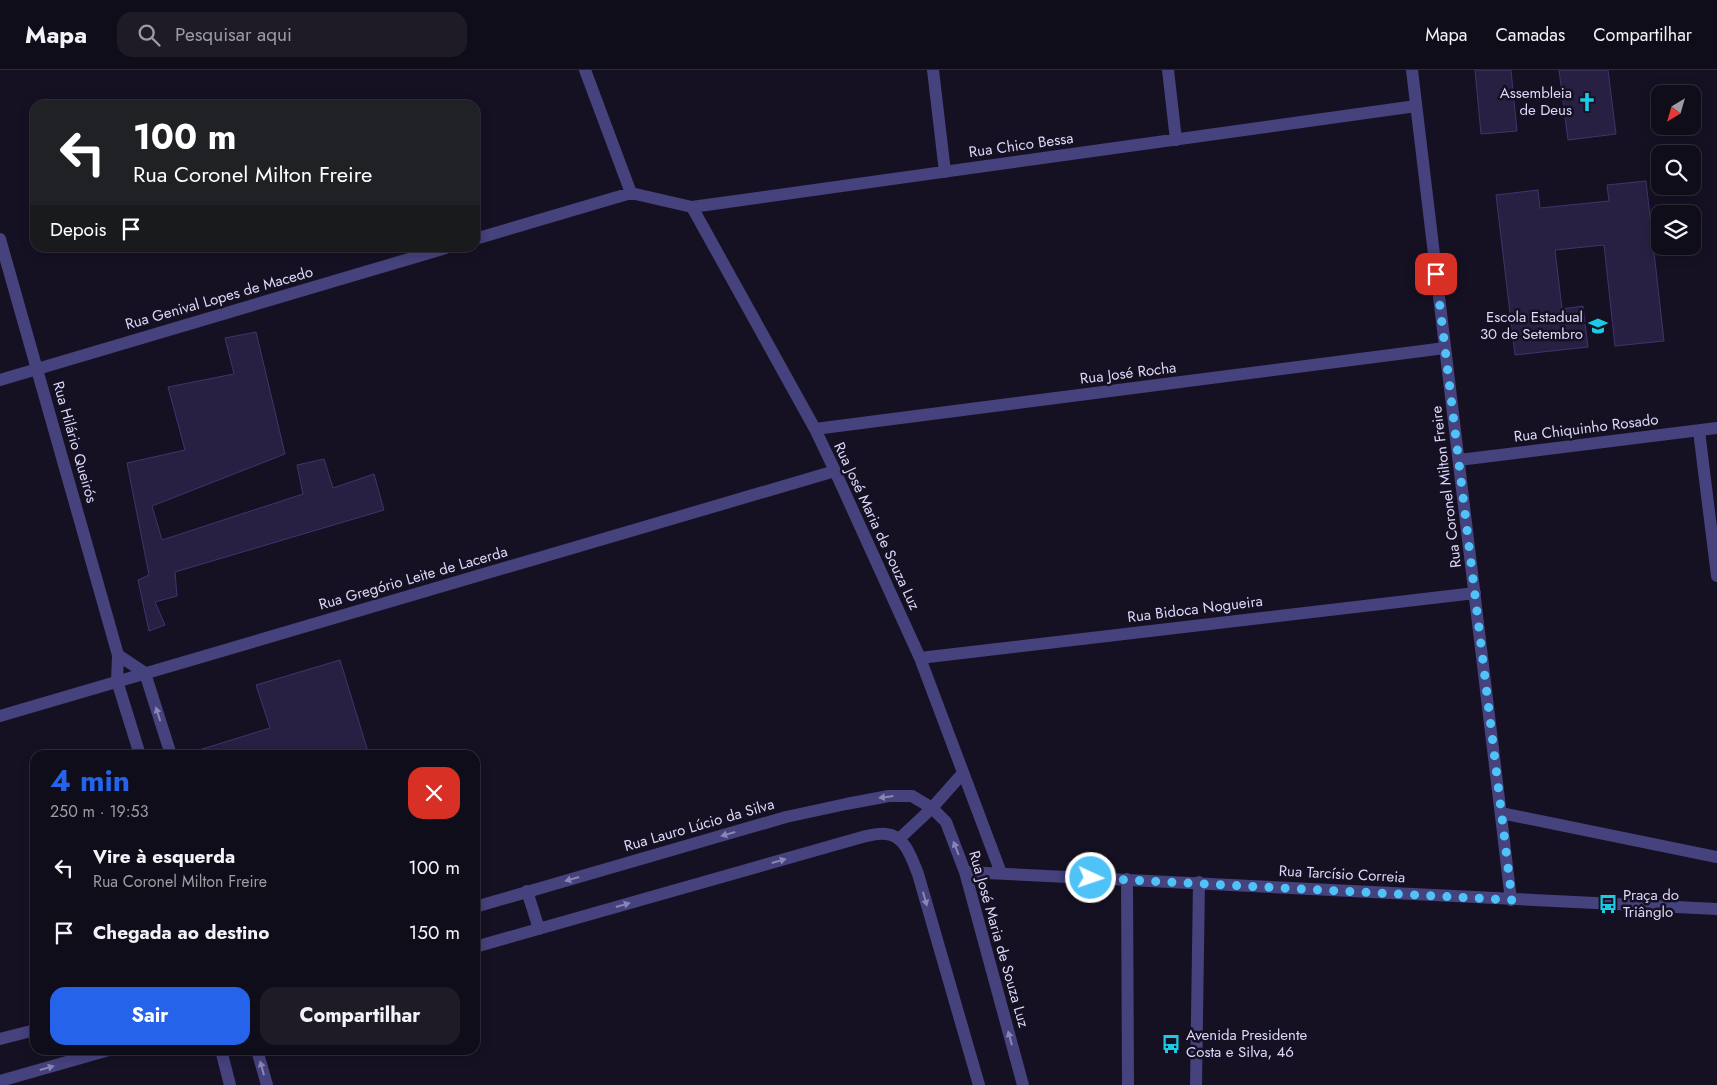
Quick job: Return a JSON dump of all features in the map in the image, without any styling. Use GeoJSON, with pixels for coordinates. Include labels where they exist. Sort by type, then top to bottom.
{"type":"FeatureCollection","features":[{"type":"Feature","properties":{"kind":"street"},"geometry":{"type":"LineString","coordinates":[[480,238],[631,193],[585,70]]}},
{"type":"Feature","properties":{"kind":"street"},"geometry":{"type":"LineString","coordinates":[[933,70],[945,172]]}},
{"type":"Feature","properties":{"kind":"street"},"geometry":{"type":"LineString","coordinates":[[1168,70],[1176,140]]}},
{"type":"Feature","properties":{"kind":"street","name":"Rua Coronel Milton Freire"},"geometry":{"type":"LineString","coordinates":[[1412,70],[1512,900]]}},
{"type":"Feature","properties":{"kind":"street","name":"Rua Chico Bessa"},"geometry":{"type":"LineString","coordinates":[[631,193],[692,207],[1416,106]]}},
{"type":"Feature","properties":{"kind":"street","name":"Rua José Maria de Souza Luz"},"geometry":{"type":"LineString","coordinates":[[692,207],[815,429],[920,658],[1001,873]]}},
{"type":"Feature","properties":{"kind":"street","name":"Rua Hilário Queirós"},"geometry":{"type":"LineString","coordinates":[[0,238],[118,655],[117,682],[138,750]]}},
{"type":"Feature","properties":{"kind":"street","name":"Rua Genival Lopes de Macedo"},"geometry":{"type":"LineString","coordinates":[[0,380],[432,252]]}},
{"type":"Feature","properties":{"kind":"street","name":"Rua José Rocha"},"geometry":{"type":"LineString","coordinates":[[815,429],[1445,348]]}},
{"type":"Feature","properties":{"kind":"street","name":"Rua Chiquinho Rosado"},"geometry":{"type":"LineString","coordinates":[[1459,460],[1717,428]]}},
{"type":"Feature","properties":{"kind":"street"},"geometry":{"type":"LineString","coordinates":[[1698,431],[1717,576]]}},
{"type":"Feature","properties":{"kind":"street","name":"Rua Gregório Leite de Lacerda"},"geometry":{"type":"LineString","coordinates":[[0,716],[834,471]]}},
{"type":"Feature","properties":{"kind":"street","name":"Rua Bidoca Nogueira"},"geometry":{"type":"LineString","coordinates":[[920,658],[1475,593]]}},
{"type":"Feature","properties":{"kind":"street"},"geometry":{"type":"LineString","coordinates":[[118,655],[145,673],[169,750]]}},
{"type":"Feature","properties":{"kind":"street"},"geometry":{"type":"LineString","coordinates":[[899,839],[932,808],[963,774]]}},
{"type":"Feature","properties":{"kind":"street","name":"Rua Lauro Lúcio da Silva"},"geometry":{"type":"LineString","coordinates":[[480,905],[786,817],[846,804],[889,796],[912,796],[932,808]]}},
{"type":"Feature","properties":{"kind":"street","name":"Rua José Maria de Souza Luz"},"geometry":{"type":"LineString","coordinates":[[932,808],[946,822],[965,872],[1023,1085]]}},
{"type":"Feature","properties":{"kind":"street"},"geometry":{"type":"LineString","coordinates":[[1501,813],[1717,857]]}},
{"type":"Feature","properties":{"kind":"street"},"geometry":{"type":"LineString","coordinates":[[480,947],[866,836],[888,834],[899,839],[908,850],[918,874],[979,1085]]}},
{"type":"Feature","properties":{"kind":"street","name":"Rua Tarcísio Correia"},"geometry":{"type":"LineString","coordinates":[[965,872],[1199,882],[1512,900],[1717,909]]}},
{"type":"Feature","properties":{"kind":"street"},"geometry":{"type":"LineString","coordinates":[[1127,879],[1128,1085]]}},
{"type":"Feature","properties":{"kind":"street"},"geometry":{"type":"LineString","coordinates":[[1196,1085],[1199,882]]}},
{"type":"Feature","properties":{"kind":"street"},"geometry":{"type":"LineString","coordinates":[[528,891],[539,929]]}},
{"type":"Feature","properties":{"kind":"street"},"geometry":{"type":"LineString","coordinates":[[0,1039],[30,1031]]}},
{"type":"Feature","properties":{"kind":"street"},"geometry":{"type":"LineString","coordinates":[[0,1081],[91,1055]]}},
{"type":"Feature","properties":{"kind":"street"},"geometry":{"type":"LineString","coordinates":[[222,1055],[230,1085]]}},
{"type":"Feature","properties":{"kind":"street"},"geometry":{"type":"LineString","coordinates":[[259,1055],[267,1085]]}},
{"type":"Feature","properties":{"kind":"building"},"geometry":{"type":"Polygon","coordinates":[[[1475,70],[1511,70],[1517,131],[1481,134],[1475,70]]]}},
{"type":"Feature","properties":{"kind":"building","name":"Assembleia de Deus"},"geometry":{"type":"Polygon","coordinates":[[[1559,70],[1608,70],[1616,134],[1568,140],[1559,70]]]}},
{"type":"Feature","properties":{"kind":"building"},"geometry":{"type":"Polygon","coordinates":[[[1646,181],[1651,225],[1651,255],[1654,255],[1664,341],[1615,346],[1604,245],[1555,250],[1562,309],[1583,306],[1588,347],[1515,355],[1496,195],[1538,190],[1540,208],[1609,201],[1607,185],[1646,181]]]}},
{"type":"Feature","properties":{"kind":"building"},"geometry":{"type":"Polygon","coordinates":[[[256,332],[285,454],[152,506],[162,540],[303,494],[297,465],[324,459],[333,488],[374,474],[384,510],[175,572],[177,596],[155,602],[165,625],[149,631],[138,580],[149,575],[127,463],[185,450],[168,387],[234,374],[225,338],[256,332]]]}},
{"type":"Feature","properties":{"kind":"building"},"geometry":{"type":"Polygon","coordinates":[[[340,660],[367,750],[199,750],[270,728],[256,685],[340,660]]]}},
{"type":"Feature","properties":{"kind":"place","name":"Assembleia de Deus"},"geometry":{"type":"Point","coordinates":[1587,102]}},
{"type":"Feature","properties":{"kind":"place","name":"Escola Estadual 30 de Setembro"},"geometry":{"type":"Point","coordinates":[1598,326]}},
{"type":"Feature","properties":{"kind":"place","name":"Praça do Triânglo"},"geometry":{"type":"Point","coordinates":[1608,904]}},
{"type":"Feature","properties":{"kind":"place","name":"Avenida Presidente Costa e Silva, 46"},"geometry":{"type":"Point","coordinates":[1171,1044]}},
{"type":"Feature","properties":{"kind":"route"},"geometry":{"type":"LineString","coordinates":[[1091,878],[1199,882],[1512,900],[1436,274]]}}]}
